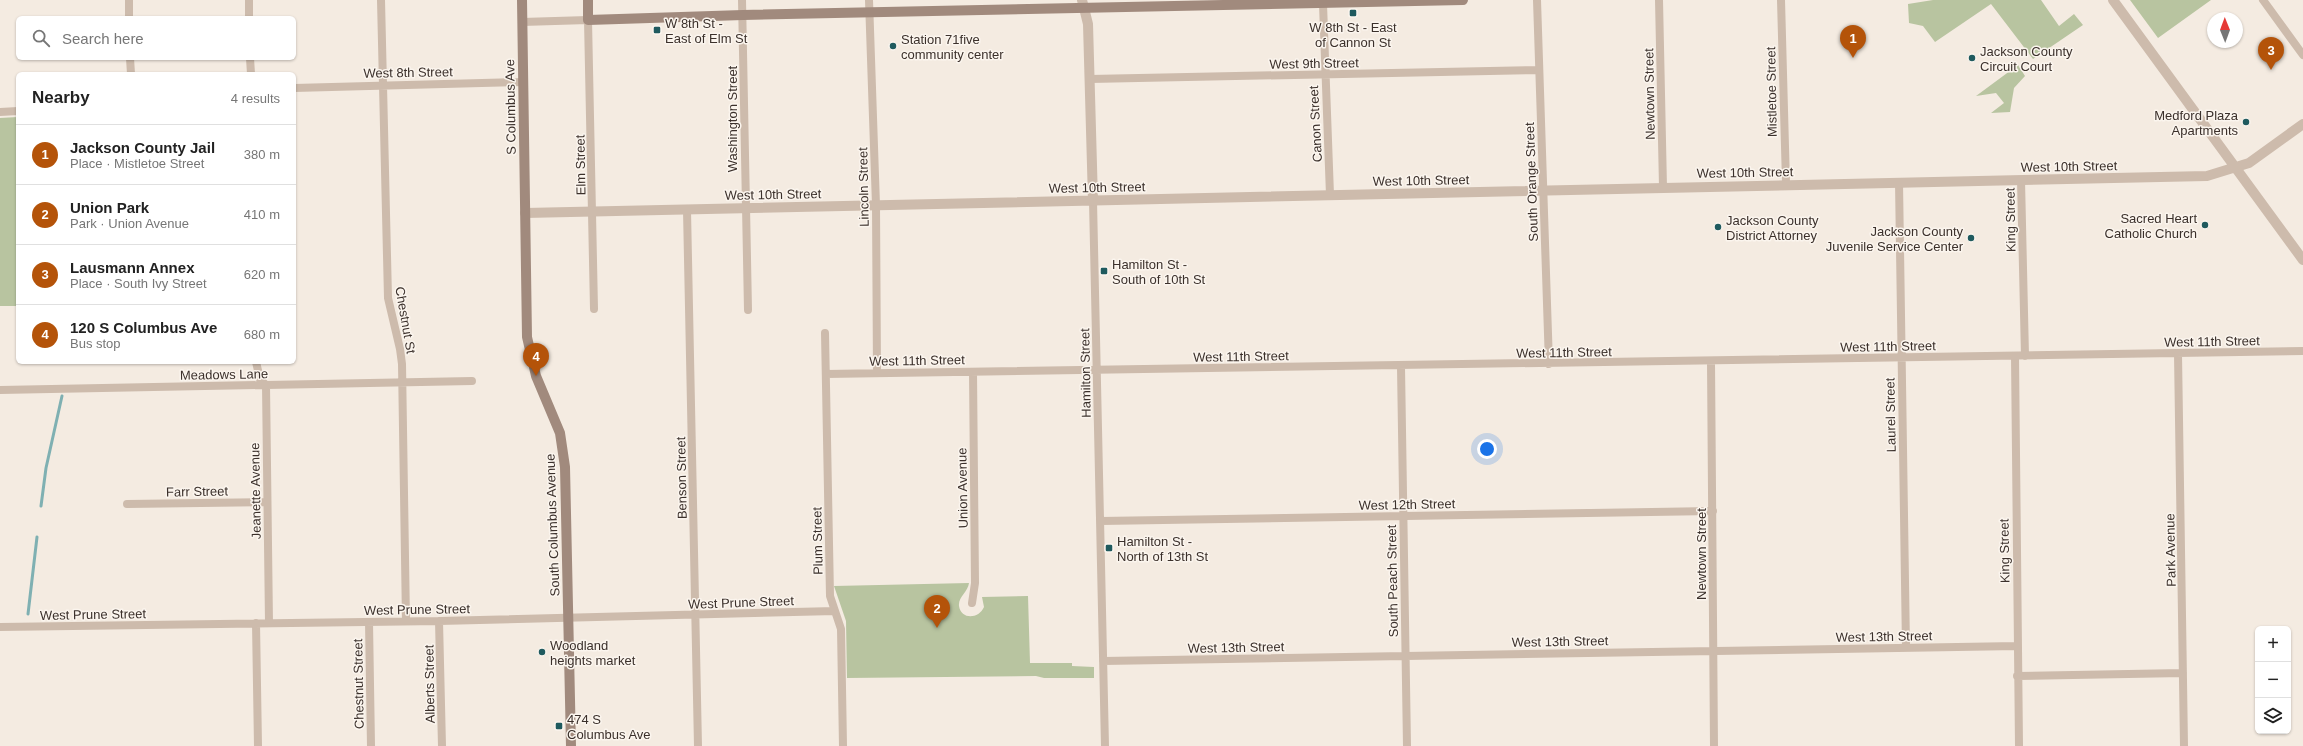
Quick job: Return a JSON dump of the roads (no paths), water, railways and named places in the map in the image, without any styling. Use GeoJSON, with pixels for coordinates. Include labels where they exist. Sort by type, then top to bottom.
{"type":"FeatureCollection","features":[{"type":"Feature","properties":{"kind":"main road","name":"S Columbus Ave"},"geometry":{"type":"LineString","coordinates":[[522,0],[525,213]]}},
{"type":"Feature","properties":{"kind":"main road"},"geometry":{"type":"LineString","coordinates":[[588,0],[588,20],[1083,5],[1323,4],[1420,0],[1464,0]]}},
{"type":"Feature","properties":{"kind":"main road","name":"South Columbus Avenue"},"geometry":{"type":"LineString","coordinates":[[525,213],[528,337],[531,360],[560,434],[565,467],[571,746]]}},
{"type":"Feature","properties":{"kind":"street"},"geometry":{"type":"LineString","coordinates":[[129,0],[129,16]]}},
{"type":"Feature","properties":{"kind":"street"},"geometry":{"type":"LineString","coordinates":[[249,0],[250,16]]}},
{"type":"Feature","properties":{"kind":"street","name":"Chestnut St"},"geometry":{"type":"LineString","coordinates":[[381,0],[388,298],[400,349],[402,382],[406,621]]}},
{"type":"Feature","properties":{"kind":"street","name":"Washington Street"},"geometry":{"type":"LineString","coordinates":[[742,0],[744,208],[748,310]]}},
{"type":"Feature","properties":{"kind":"street","name":"Lincoln Street"},"geometry":{"type":"LineString","coordinates":[[869,0],[876,205],[877,373]]}},
{"type":"Feature","properties":{"kind":"street","name":"South Orange Street"},"geometry":{"type":"LineString","coordinates":[[1537,0],[1538,70],[1544,190],[1549,364]]}},
{"type":"Feature","properties":{"kind":"street","name":"Newtown Street"},"geometry":{"type":"LineString","coordinates":[[1659,0],[1663,186]]}},
{"type":"Feature","properties":{"kind":"street","name":"Mistletoe Street"},"geometry":{"type":"LineString","coordinates":[[1781,0],[1786,184]]}},
{"type":"Feature","properties":{"kind":"street"},"geometry":{"type":"LineString","coordinates":[[2113,0],[2303,260]]}},
{"type":"Feature","properties":{"kind":"street"},"geometry":{"type":"LineString","coordinates":[[2263,0],[2303,55]]}},
{"type":"Feature","properties":{"kind":"street","name":"Canon Street"},"geometry":{"type":"LineString","coordinates":[[1323,4],[1330,195]]}},
{"type":"Feature","properties":{"kind":"street","name":"Hamilton Street"},"geometry":{"type":"LineString","coordinates":[[1083,5],[1088,24],[1090,79],[1098,370],[1105,746]]}},
{"type":"Feature","properties":{"kind":"street"},"geometry":{"type":"LineString","coordinates":[[522,22],[588,20]]}},
{"type":"Feature","properties":{"kind":"street","name":"Elm Street"},"geometry":{"type":"LineString","coordinates":[[588,20],[594,309]]}},
{"type":"Feature","properties":{"kind":"street"},"geometry":{"type":"LineString","coordinates":[[130,60],[131,72]]}},
{"type":"Feature","properties":{"kind":"street"},"geometry":{"type":"LineString","coordinates":[[250,60],[251,72]]}},
{"type":"Feature","properties":{"kind":"street","name":"West 9th Street"},"geometry":{"type":"LineString","coordinates":[[1090,79],[1538,70]]}},
{"type":"Feature","properties":{"kind":"street","name":"West 8th Street"},"geometry":{"type":"LineString","coordinates":[[296,88],[523,82]]}},
{"type":"Feature","properties":{"kind":"street"},"geometry":{"type":"LineString","coordinates":[[0,112],[16,111]]}},
{"type":"Feature","properties":{"kind":"street","name":"West 10th Street"},"geometry":{"type":"LineString","coordinates":[[525,213],[1093,201],[1663,186],[2207,176],[2236,169],[2249,163],[2303,124]]}},
{"type":"Feature","properties":{"kind":"street","name":"King Street"},"geometry":{"type":"LineString","coordinates":[[2021,180],[2026,356]]}},
{"type":"Feature","properties":{"kind":"street","name":"Laurel Street"},"geometry":{"type":"LineString","coordinates":[[1899,182],[1906,648]]}},
{"type":"Feature","properties":{"kind":"street","name":"Benson Street"},"geometry":{"type":"LineString","coordinates":[[687,210],[691,341],[694,615],[698,746]]}},
{"type":"Feature","properties":{"kind":"street","name":"Plum Street"},"geometry":{"type":"LineString","coordinates":[[825,333],[830,596],[841,629],[843,746]]}},
{"type":"Feature","properties":{"kind":"street","name":"West 11th Street"},"geometry":{"type":"LineString","coordinates":[[826,374],[1401,367],[2303,351]]}},
{"type":"Feature","properties":{"kind":"street","name":"Park Avenue"},"geometry":{"type":"LineString","coordinates":[[2178,354],[2184,746]]}},
{"type":"Feature","properties":{"kind":"street","name":"King Street"},"geometry":{"type":"LineString","coordinates":[[2015,356],[2017,676],[2019,746]]}},
{"type":"Feature","properties":{"kind":"street","name":"Newtown Street"},"geometry":{"type":"LineString","coordinates":[[1711,362],[1714,746]]}},
{"type":"Feature","properties":{"kind":"street","name":"Jeanette Avenue"},"geometry":{"type":"LineString","coordinates":[[256,364],[260,379],[266,386],[269,623]]}},
{"type":"Feature","properties":{"kind":"street","name":"South Peach Street"},"geometry":{"type":"LineString","coordinates":[[1401,367],[1407,746]]}},
{"type":"Feature","properties":{"kind":"street","name":"Union Avenue"},"geometry":{"type":"LineString","coordinates":[[972,604],[975,583],[973,372]]}},
{"type":"Feature","properties":{"kind":"street","name":"Meadows Lane"},"geometry":{"type":"LineString","coordinates":[[0,390],[472,381]]}},
{"type":"Feature","properties":{"kind":"street","name":"Farr Street"},"geometry":{"type":"LineString","coordinates":[[127,504],[267,502]]}},
{"type":"Feature","properties":{"kind":"street","name":"West 12th Street"},"geometry":{"type":"LineString","coordinates":[[1101,521],[1713,511]]}},
{"type":"Feature","properties":{"kind":"street","name":"West Prune Street"},"geometry":{"type":"LineString","coordinates":[[0,627],[369,622],[835,611]]}},
{"type":"Feature","properties":{"kind":"street","name":"Alberts Street"},"geometry":{"type":"LineString","coordinates":[[439,620],[442,746]]}},
{"type":"Feature","properties":{"kind":"street","name":"Chestnut Street"},"geometry":{"type":"LineString","coordinates":[[369,622],[371,746]]}},
{"type":"Feature","properties":{"kind":"street"},"geometry":{"type":"LineString","coordinates":[[256,623],[258,746]]}},
{"type":"Feature","properties":{"kind":"street","name":"West 13th Street"},"geometry":{"type":"LineString","coordinates":[[1103,661],[2017,646]]}},
{"type":"Feature","properties":{"kind":"street"},"geometry":{"type":"LineString","coordinates":[[2017,676],[2183,673]]}},
{"type":"Feature","properties":{"kind":"waterway"},"geometry":{"type":"LineString","coordinates":[[41,506],[46,468],[62,396]]}},
{"type":"Feature","properties":{"kind":"waterway"},"geometry":{"type":"LineString","coordinates":[[28,614],[37,537]]}},
{"type":"Feature","properties":{"kind":"place","name":"W 8th St - East of Cannon St"},"geometry":{"type":"Point","coordinates":[1353,13]}},
{"type":"Feature","properties":{"kind":"place","name":"W 8th St - East of Elm St"},"geometry":{"type":"Point","coordinates":[657,30]}},
{"type":"Feature","properties":{"kind":"place","name":"Station 71five community center"},"geometry":{"type":"Point","coordinates":[893,46]}},
{"type":"Feature","properties":{"kind":"place","name":"Jackson County Jail"},"geometry":{"type":"Point","coordinates":[1853,58]}},
{"type":"Feature","properties":{"kind":"place","name":"Jackson County Circuit Court"},"geometry":{"type":"Point","coordinates":[1972,58]}},
{"type":"Feature","properties":{"kind":"place","name":"Lausmann Annex"},"geometry":{"type":"Point","coordinates":[2271,70]}},
{"type":"Feature","properties":{"kind":"place","name":"Medford Plaza Apartments"},"geometry":{"type":"Point","coordinates":[2246,122]}},
{"type":"Feature","properties":{"kind":"place","name":"Sacred Heart Catholic Church"},"geometry":{"type":"Point","coordinates":[2205,225]}},
{"type":"Feature","properties":{"kind":"place","name":"Jackson County District Attorney"},"geometry":{"type":"Point","coordinates":[1718,227]}},
{"type":"Feature","properties":{"kind":"place","name":"Jackson County Juvenile Service Center"},"geometry":{"type":"Point","coordinates":[1971,238]}},
{"type":"Feature","properties":{"kind":"place","name":"Hamilton St - South of 10th St"},"geometry":{"type":"Point","coordinates":[1104,271]}},
{"type":"Feature","properties":{"kind":"place","name":"120 S Columbus Ave"},"geometry":{"type":"Point","coordinates":[536,376]}},
{"type":"Feature","properties":{"kind":"place","name":"Hamilton St - North of 13th St"},"geometry":{"type":"Point","coordinates":[1109,548]}},
{"type":"Feature","properties":{"kind":"place","name":"Union Park"},"geometry":{"type":"Point","coordinates":[937,628]}},
{"type":"Feature","properties":{"kind":"place","name":"Woodland heights market"},"geometry":{"type":"Point","coordinates":[542,652]}},
{"type":"Feature","properties":{"kind":"place","name":"474 S Columbus Ave"},"geometry":{"type":"Point","coordinates":[559,726]}}]}
